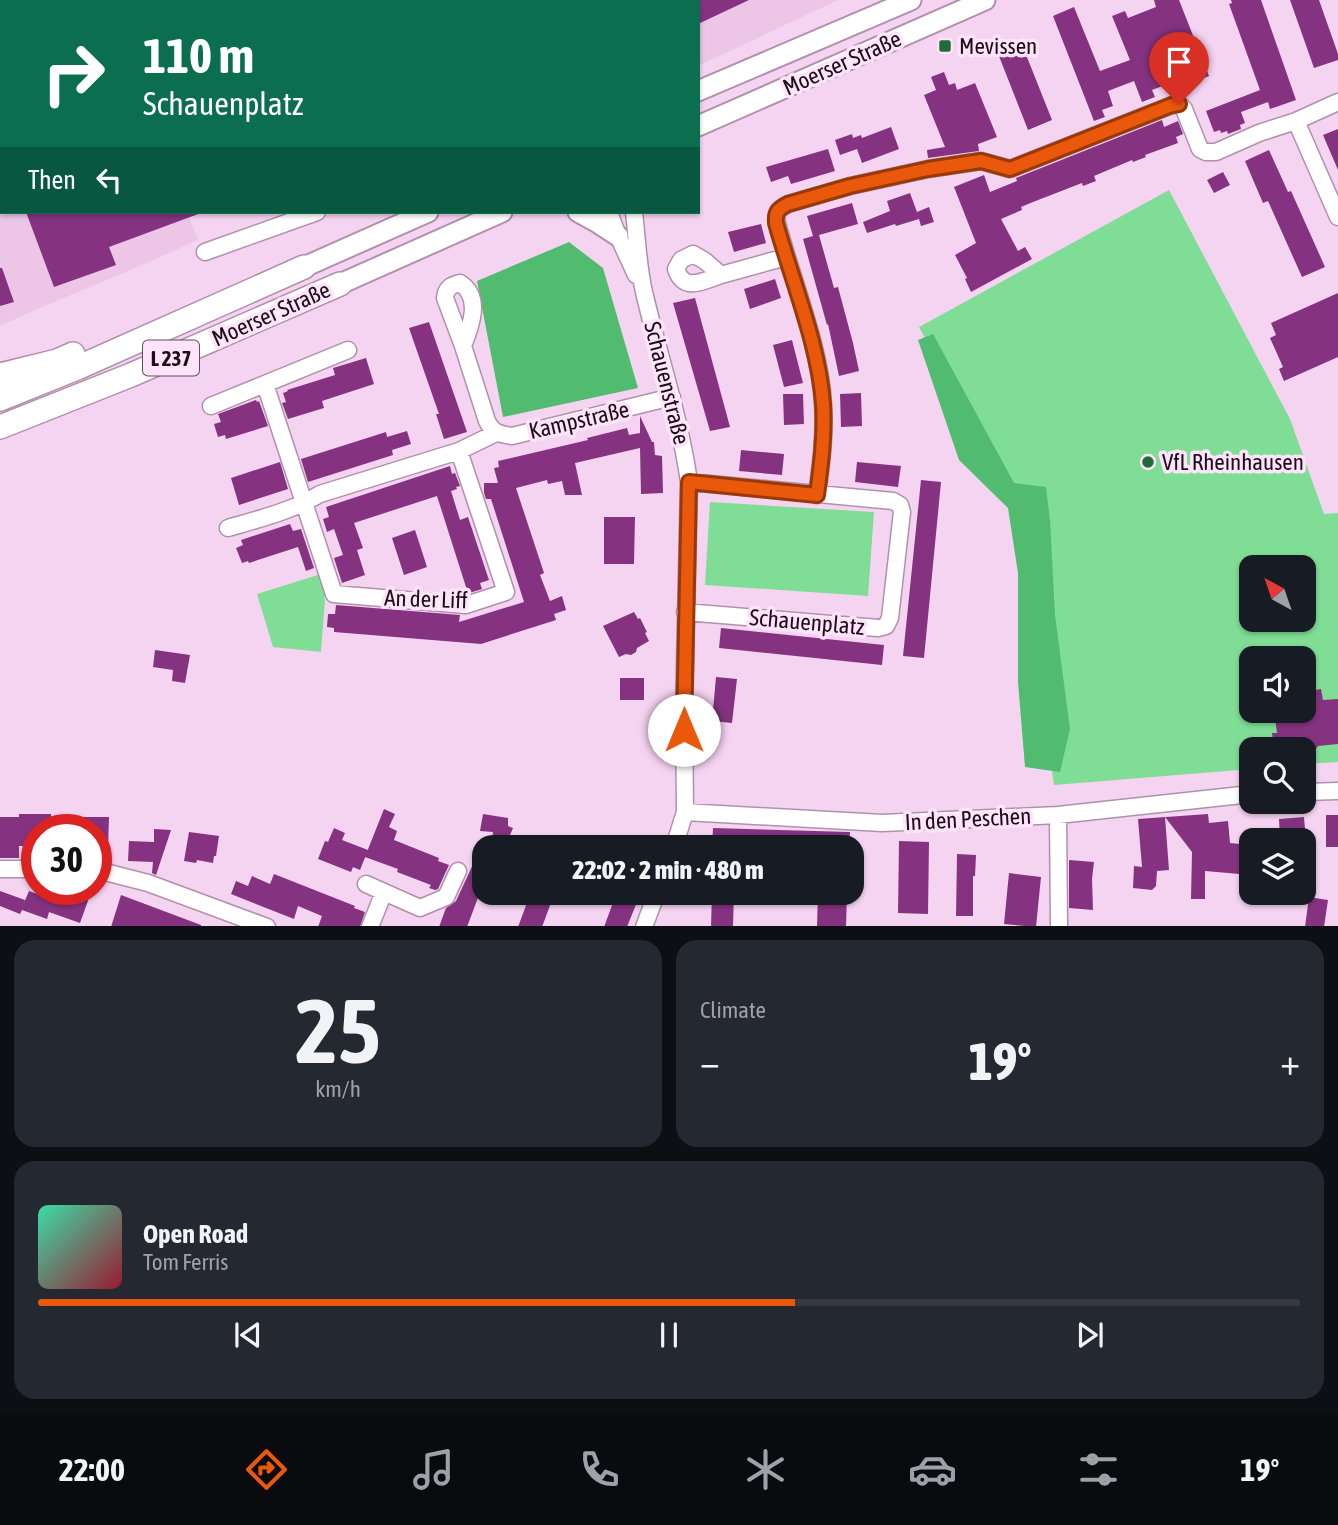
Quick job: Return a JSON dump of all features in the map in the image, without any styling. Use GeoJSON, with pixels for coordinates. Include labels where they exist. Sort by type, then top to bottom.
{"type":"FeatureCollection","features":[{"type":"Feature","properties":{"kind":"highway","name":"Moerser Straße"},"geometry":{"type":"LineString","coordinates":[[0,399],[77,368],[304,267]]}},
{"type":"Feature","properties":{"kind":"highway","name":"Moerser Straße"},"geometry":{"type":"LineString","coordinates":[[0,427],[131,375],[340,284]]}},
{"type":"Feature","properties":{"kind":"highway","name":"L 237"},"geometry":{"type":"LineString","coordinates":[[0,375],[57,361],[104,341],[126,346]]}},
{"type":"Feature","properties":{"kind":"main road","name":"Moerser Straße"},"geometry":{"type":"LineString","coordinates":[[700,90],[911,0]]}},
{"type":"Feature","properties":{"kind":"main road","name":"Moerser Straße"},"geometry":{"type":"LineString","coordinates":[[700,125],[985,0]]}},
{"type":"Feature","properties":{"kind":"main road","name":"Moerser Straße"},"geometry":{"type":"LineString","coordinates":[[304,267],[423,214]]}},
{"type":"Feature","properties":{"kind":"main road","name":"Moerser Straße"},"geometry":{"type":"LineString","coordinates":[[340,284],[498,214]]}},
{"type":"Feature","properties":{"kind":"main road"},"geometry":{"type":"LineString","coordinates":[[581,214],[618,236]]}},
{"type":"Feature","properties":{"kind":"street"},"geometry":{"type":"LineString","coordinates":[[817,495],[824,436],[819,371],[776,223],[779,209],[850,186],[923,170],[981,161],[1010,169],[1172,105],[1179,104],[1184,108],[1200,149],[1216,152],[1338,102]]}},
{"type":"Feature","properties":{"kind":"street"},"geometry":{"type":"LineString","coordinates":[[1296,121],[1338,217]]}},
{"type":"Feature","properties":{"kind":"street"},"geometry":{"type":"LineString","coordinates":[[205,251],[311,214]]}},
{"type":"Feature","properties":{"kind":"street","name":"Schauenstraße"},"geometry":{"type":"LineString","coordinates":[[610,214],[643,290]]}},
{"type":"Feature","properties":{"kind":"street","name":"Schauenstraße"},"geometry":{"type":"LineString","coordinates":[[634,214],[643,290],[672,397],[689,482],[685,612],[685,812],[678,835]]}},
{"type":"Feature","properties":{"kind":"street"},"geometry":{"type":"LineString","coordinates":[[722,275],[786,257]]}},
{"type":"Feature","properties":{"kind":"street","name":"Kampstraße"},"geometry":{"type":"LineString","coordinates":[[463,346],[486,421],[496,433],[512,436],[672,397]]}},
{"type":"Feature","properties":{"kind":"street"},"geometry":{"type":"LineString","coordinates":[[211,406],[348,350]]}},
{"type":"Feature","properties":{"kind":"street","name":"An der Liff"},"geometry":{"type":"LineString","coordinates":[[265,384],[334,594],[466,605],[506,592],[459,452]]}},
{"type":"Feature","properties":{"kind":"street"},"geometry":{"type":"LineString","coordinates":[[228,528],[290,509],[320,494],[459,452],[496,433]]}},
{"type":"Feature","properties":{"kind":"street","name":"Schauenplatz"},"geometry":{"type":"LineString","coordinates":[[685,612],[878,628],[886,626],[890,618],[902,512],[900,505],[893,501],[689,482]]}},
{"type":"Feature","properties":{"kind":"street"},"geometry":{"type":"LineString","coordinates":[[1316,791],[1338,790]]}},
{"type":"Feature","properties":{"kind":"street","name":"In den Peschen"},"geometry":{"type":"LineString","coordinates":[[685,812],[882,823],[1058,815],[1239,795]]}},
{"type":"Feature","properties":{"kind":"street"},"geometry":{"type":"LineString","coordinates":[[1058,815],[1059,926]]}},
{"type":"Feature","properties":{"kind":"street"},"geometry":{"type":"LineString","coordinates":[[0,869],[21,869]]}},
{"type":"Feature","properties":{"kind":"street"},"geometry":{"type":"LineString","coordinates":[[366,884],[420,908],[446,897],[458,871]]}},
{"type":"Feature","properties":{"kind":"street"},"geometry":{"type":"LineString","coordinates":[[112,874],[148,883],[267,926]]}},
{"type":"Feature","properties":{"kind":"street"},"geometry":{"type":"LineString","coordinates":[[370,926],[384,892]]}},
{"type":"Feature","properties":{"kind":"street"},"geometry":{"type":"LineString","coordinates":[[644,926],[652,905]]}},
{"type":"Feature","properties":{"kind":"shaded area"},"geometry":{"type":"Polygon","coordinates":[[[700,0],[838,0],[700,65],[700,0]]]}},
{"type":"Feature","properties":{"kind":"shaded area"},"geometry":{"type":"Polygon","coordinates":[[[0,214],[188,214],[198,240],[0,326],[0,214]]]}},
{"type":"Feature","properties":{"kind":"green space","name":"VfL Rheinhausen"},"geometry":{"type":"Polygon","coordinates":[[[1169,190],[1290,419],[1324,514],[1338,513],[1338,762],[1316,763],[1316,737],[1239,737],[1239,770],[1054,785],[1013,505],[919,327],[1169,190]]]}},
{"type":"Feature","properties":{"kind":"green space"},"geometry":{"type":"Polygon","coordinates":[[[569,242],[603,268],[638,388],[503,417],[477,281],[569,242]]]}},
{"type":"Feature","properties":{"kind":"green space"},"geometry":{"type":"Polygon","coordinates":[[[933,334],[1014,483],[1046,487],[1055,615],[1070,729],[1060,772],[1025,767],[1018,682],[1018,573],[1008,508],[959,460],[918,340],[933,334]]]}},
{"type":"Feature","properties":{"kind":"green space"},"geometry":{"type":"Polygon","coordinates":[[[710,502],[874,512],[868,596],[705,585],[710,502]]]}},
{"type":"Feature","properties":{"kind":"green space"},"geometry":{"type":"Polygon","coordinates":[[[321,574],[328,595],[324,597],[321,652],[273,647],[257,594],[321,574]]]}},
{"type":"Feature","properties":{"kind":"building"},"geometry":{"type":"Polygon","coordinates":[[[700,0],[749,0],[700,23],[700,0]]]}},
{"type":"Feature","properties":{"kind":"building"},"geometry":{"type":"Polygon","coordinates":[[[1154,0],[1179,0],[1209,76],[1196,81],[1193,74],[1152,90],[1155,97],[1142,102],[1134,81],[1108,91],[1113,106],[1102,110],[1105,117],[1094,121],[1053,16],[1074,7],[1100,71],[1130,60],[1112,16],[1125,11],[1128,18],[1156,7],[1154,0]]]}},
{"type":"Feature","properties":{"kind":"building"},"geometry":{"type":"Polygon","coordinates":[[[1231,0],[1261,0],[1296,100],[1270,109],[1268,102],[1241,112],[1245,123],[1240,125],[1241,129],[1228,134],[1227,131],[1221,133],[1220,130],[1214,132],[1206,111],[1260,90],[1229,4],[1232,3],[1231,0]]]}},
{"type":"Feature","properties":{"kind":"building"},"geometry":{"type":"Polygon","coordinates":[[[1290,0],[1319,0],[1338,60],[1314,68],[1290,0]]]}},
{"type":"Feature","properties":{"kind":"building"},"geometry":{"type":"Polygon","coordinates":[[[1021,42],[1052,120],[1028,130],[997,51],[1021,42]]]}},
{"type":"Feature","properties":{"kind":"building"},"geometry":{"type":"Polygon","coordinates":[[[944,72],[949,85],[955,83],[957,90],[975,83],[997,137],[978,144],[979,151],[928,158],[927,150],[945,147],[924,95],[936,90],[931,77],[944,72]]]}},
{"type":"Feature","properties":{"kind":"building"},"geometry":{"type":"Polygon","coordinates":[[[1162,120],[1164,127],[1178,121],[1183,134],[1176,137],[1178,143],[1094,176],[1096,181],[1083,186],[1082,183],[1021,207],[1022,210],[1001,219],[1018,251],[1025,247],[1032,259],[971,292],[955,255],[976,243],[954,187],[984,175],[990,192],[1017,181],[1016,178],[1162,120]]]}},
{"type":"Feature","properties":{"kind":"building"},"geometry":{"type":"Polygon","coordinates":[[[891,127],[899,149],[862,163],[857,149],[840,155],[835,140],[852,134],[853,138],[861,135],[862,138],[891,127]]]}},
{"type":"Feature","properties":{"kind":"building"},"geometry":{"type":"Polygon","coordinates":[[[1338,129],[1338,170],[1323,135],[1338,129]]]}},
{"type":"Feature","properties":{"kind":"building"},"geometry":{"type":"Polygon","coordinates":[[[828,149],[835,171],[791,184],[788,176],[771,182],[766,167],[828,149]]]}},
{"type":"Feature","properties":{"kind":"building"},"geometry":{"type":"Polygon","coordinates":[[[1269,150],[1288,192],[1291,191],[1325,267],[1302,277],[1268,201],[1263,203],[1245,161],[1269,150]]]}},
{"type":"Feature","properties":{"kind":"building"},"geometry":{"type":"Polygon","coordinates":[[[1223,172],[1230,185],[1214,193],[1207,180],[1223,172]]]}},
{"type":"Feature","properties":{"kind":"building"},"geometry":{"type":"Polygon","coordinates":[[[910,193],[917,212],[929,207],[934,222],[921,226],[919,219],[867,233],[863,222],[890,211],[887,201],[910,193]]]}},
{"type":"Feature","properties":{"kind":"building"},"geometry":{"type":"Polygon","coordinates":[[[852,203],[858,224],[819,235],[834,288],[838,287],[859,371],[839,376],[828,324],[803,239],[813,236],[807,216],[852,203]]]}},
{"type":"Feature","properties":{"kind":"building"},"geometry":{"type":"Polygon","coordinates":[[[27,214],[198,214],[109,247],[116,265],[54,287],[27,214]]]}},
{"type":"Feature","properties":{"kind":"building"},"geometry":{"type":"Polygon","coordinates":[[[761,224],[766,243],[734,252],[728,232],[761,224]]]}},
{"type":"Feature","properties":{"kind":"building"},"geometry":{"type":"Polygon","coordinates":[[[0,268],[14,302],[0,306],[0,268]]]}},
{"type":"Feature","properties":{"kind":"building"},"geometry":{"type":"Polygon","coordinates":[[[775,279],[781,298],[750,309],[744,289],[775,279]]]}},
{"type":"Feature","properties":{"kind":"building"},"geometry":{"type":"Polygon","coordinates":[[[1338,293],[1338,357],[1284,381],[1279,369],[1283,367],[1270,338],[1276,335],[1271,323],[1338,293]]]}},
{"type":"Feature","properties":{"kind":"building"},"geometry":{"type":"Polygon","coordinates":[[[695,298],[730,427],[710,431],[673,303],[695,298]]]}},
{"type":"Feature","properties":{"kind":"building"},"geometry":{"type":"Polygon","coordinates":[[[429,322],[467,432],[444,439],[436,414],[439,414],[409,328],[429,322]]]}},
{"type":"Feature","properties":{"kind":"building"},"geometry":{"type":"Polygon","coordinates":[[[792,340],[803,383],[784,387],[773,345],[792,340]]]}},
{"type":"Feature","properties":{"kind":"building"},"geometry":{"type":"Polygon","coordinates":[[[366,358],[374,384],[322,401],[324,408],[288,419],[282,403],[286,402],[283,393],[335,375],[333,368],[366,358]]]}},
{"type":"Feature","properties":{"kind":"building"},"geometry":{"type":"Polygon","coordinates":[[[861,393],[862,426],[841,427],[840,394],[861,393]]]}},
{"type":"Feature","properties":{"kind":"building"},"geometry":{"type":"Polygon","coordinates":[[[783,394],[803,394],[804,424],[784,425],[783,394]]]}},
{"type":"Feature","properties":{"kind":"building"},"geometry":{"type":"Polygon","coordinates":[[[259,401],[268,426],[226,439],[225,435],[218,437],[214,424],[221,422],[218,414],[259,401]]]}},
{"type":"Feature","properties":{"kind":"building"},"geometry":{"type":"Polygon","coordinates":[[[640,416],[654,442],[655,455],[662,456],[663,493],[641,494],[640,448],[575,463],[582,495],[565,495],[562,481],[548,484],[547,480],[516,488],[544,573],[540,575],[550,601],[562,596],[566,610],[554,614],[556,620],[481,644],[334,632],[334,628],[327,627],[328,614],[335,614],[336,605],[460,615],[459,622],[524,602],[491,499],[486,499],[484,483],[498,483],[494,468],[499,467],[498,461],[627,428],[629,435],[640,433],[640,416]]]}},
{"type":"Feature","properties":{"kind":"building"},"geometry":{"type":"Polygon","coordinates":[[[407,431],[411,444],[392,450],[393,455],[308,482],[301,459],[386,432],[387,437],[407,431]]]}},
{"type":"Feature","properties":{"kind":"building"},"geometry":{"type":"Polygon","coordinates":[[[741,450],[784,454],[782,475],[739,471],[741,450]]]}},
{"type":"Feature","properties":{"kind":"building"},"geometry":{"type":"Polygon","coordinates":[[[280,462],[288,489],[239,505],[231,478],[280,462]]]}},
{"type":"Feature","properties":{"kind":"building"},"geometry":{"type":"Polygon","coordinates":[[[857,462],[901,466],[898,487],[855,482],[857,462]]]}},
{"type":"Feature","properties":{"kind":"building"},"geometry":{"type":"Polygon","coordinates":[[[450,466],[460,486],[451,491],[460,520],[468,517],[489,580],[480,583],[482,589],[469,593],[466,587],[437,496],[354,523],[363,548],[357,550],[365,575],[342,583],[334,558],[343,555],[334,529],[327,532],[323,519],[329,517],[326,507],[450,466]]]}},
{"type":"Feature","properties":{"kind":"building"},"geometry":{"type":"Polygon","coordinates":[[[921,480],[941,482],[924,658],[903,656],[921,480]]]}},
{"type":"Feature","properties":{"kind":"building"},"geometry":{"type":"Polygon","coordinates":[[[604,517],[635,517],[634,564],[604,564],[604,517]]]}},
{"type":"Feature","properties":{"kind":"building"},"geometry":{"type":"Polygon","coordinates":[[[290,524],[293,531],[301,529],[314,568],[306,571],[298,547],[242,563],[236,548],[243,545],[241,540],[290,524]]]}},
{"type":"Feature","properties":{"kind":"building"},"geometry":{"type":"Polygon","coordinates":[[[415,530],[427,567],[404,575],[392,538],[415,530]]]}},
{"type":"Feature","properties":{"kind":"building"},"geometry":{"type":"Polygon","coordinates":[[[634,612],[638,619],[640,618],[649,641],[631,655],[619,657],[603,626],[634,612]]]}},
{"type":"Feature","properties":{"kind":"building"},"geometry":{"type":"Polygon","coordinates":[[[721,628],[884,645],[882,665],[719,648],[721,628]]]}},
{"type":"Feature","properties":{"kind":"building"},"geometry":{"type":"Polygon","coordinates":[[[155,650],[190,655],[185,683],[172,681],[173,670],[153,667],[155,650]]]}},
{"type":"Feature","properties":{"kind":"building"},"geometry":{"type":"Polygon","coordinates":[[[716,677],[737,679],[732,723],[712,721],[716,677]]]}},
{"type":"Feature","properties":{"kind":"building"},"geometry":{"type":"Polygon","coordinates":[[[620,678],[644,678],[644,700],[620,700],[620,678]]]}},
{"type":"Feature","properties":{"kind":"building"},"geometry":{"type":"Polygon","coordinates":[[[1321,689],[1323,700],[1338,699],[1338,744],[1318,746],[1316,749],[1316,737],[1272,737],[1272,733],[1277,733],[1276,723],[1316,723],[1316,690],[1321,689]]]}},
{"type":"Feature","properties":{"kind":"building"},"geometry":{"type":"Polygon","coordinates":[[[384,809],[395,814],[389,827],[397,831],[394,840],[439,858],[438,861],[449,865],[438,889],[429,888],[431,885],[365,857],[384,809]]]}},
{"type":"Feature","properties":{"kind":"building"},"geometry":{"type":"Polygon","coordinates":[[[21,814],[19,858],[0,858],[0,817],[19,817],[21,814]]]}},
{"type":"Feature","properties":{"kind":"building"},"geometry":{"type":"Polygon","coordinates":[[[483,814],[508,818],[508,826],[513,828],[510,835],[493,835],[493,832],[480,831],[483,814]]]}},
{"type":"Feature","properties":{"kind":"building"},"geometry":{"type":"Polygon","coordinates":[[[1208,814],[1209,823],[1228,821],[1230,843],[1239,844],[1239,874],[1205,871],[1205,899],[1191,899],[1192,852],[1165,817],[1208,814]]]}},
{"type":"Feature","properties":{"kind":"building"},"geometry":{"type":"Polygon","coordinates":[[[1326,815],[1338,815],[1338,847],[1326,847],[1326,815]]]}},
{"type":"Feature","properties":{"kind":"building"},"geometry":{"type":"Polygon","coordinates":[[[1165,817],[1169,870],[1157,871],[1156,886],[1152,890],[1133,888],[1134,866],[1142,867],[1138,819],[1165,817]]]}},
{"type":"Feature","properties":{"kind":"building"},"geometry":{"type":"Polygon","coordinates":[[[1304,817],[1305,828],[1279,828],[1279,819],[1304,817]]]}},
{"type":"Feature","properties":{"kind":"building"},"geometry":{"type":"Polygon","coordinates":[[[334,828],[345,833],[342,840],[368,850],[360,870],[353,867],[351,872],[318,859],[334,828]]]}},
{"type":"Feature","properties":{"kind":"building"},"geometry":{"type":"Polygon","coordinates":[[[713,828],[850,832],[850,835],[713,835],[713,828]]]}},
{"type":"Feature","properties":{"kind":"building"},"geometry":{"type":"Polygon","coordinates":[[[154,829],[171,830],[156,875],[152,873],[153,862],[128,861],[129,841],[154,842],[154,829]]]}},
{"type":"Feature","properties":{"kind":"building"},"geometry":{"type":"Polygon","coordinates":[[[189,832],[219,836],[213,863],[184,861],[189,832]]]}},
{"type":"Feature","properties":{"kind":"building"},"geometry":{"type":"Polygon","coordinates":[[[899,841],[929,842],[928,914],[898,913],[899,841]]]}},
{"type":"Feature","properties":{"kind":"building"},"geometry":{"type":"Polygon","coordinates":[[[957,854],[976,855],[973,916],[956,916],[957,854]]]}},
{"type":"Feature","properties":{"kind":"building"},"geometry":{"type":"Polygon","coordinates":[[[1069,860],[1094,862],[1093,910],[1069,908],[1069,860]]]}},
{"type":"Feature","properties":{"kind":"building"},"geometry":{"type":"Polygon","coordinates":[[[472,866],[472,905],[475,905],[467,926],[439,926],[446,908],[456,901],[472,866]]]}},
{"type":"Feature","properties":{"kind":"building"},"geometry":{"type":"Polygon","coordinates":[[[1009,873],[1041,877],[1036,926],[1004,924],[1009,873]]]}},
{"type":"Feature","properties":{"kind":"building"},"geometry":{"type":"Polygon","coordinates":[[[274,874],[355,906],[354,908],[365,912],[360,926],[318,926],[322,916],[298,906],[294,919],[231,894],[236,881],[248,886],[252,876],[270,884],[274,874]]]}},
{"type":"Feature","properties":{"kind":"building"},"geometry":{"type":"Polygon","coordinates":[[[0,891],[21,899],[21,905],[86,905],[80,923],[49,912],[47,919],[22,910],[20,914],[0,906],[0,891]]]}},
{"type":"Feature","properties":{"kind":"building"},"geometry":{"type":"Polygon","coordinates":[[[121,895],[201,925],[201,926],[111,926],[121,895]]]}},
{"type":"Feature","properties":{"kind":"building"},"geometry":{"type":"Polygon","coordinates":[[[1316,898],[1328,900],[1324,926],[1305,926],[1308,905],[1316,905],[1316,898]]]}},
{"type":"Feature","properties":{"kind":"building"},"geometry":{"type":"Polygon","coordinates":[[[526,905],[550,905],[542,926],[518,926],[526,905]]]}},
{"type":"Feature","properties":{"kind":"building"},"geometry":{"type":"Polygon","coordinates":[[[612,905],[636,905],[627,926],[604,926],[612,905]]]}},
{"type":"Feature","properties":{"kind":"building"},"geometry":{"type":"Polygon","coordinates":[[[712,905],[734,905],[733,926],[711,926],[712,905]]]}},
{"type":"Feature","properties":{"kind":"building"},"geometry":{"type":"Polygon","coordinates":[[[818,905],[847,905],[846,926],[817,926],[818,905]]]}},
{"type":"Feature","properties":{"kind":"place","name":"Mevissen"},"geometry":{"type":"Point","coordinates":[945,46]}},
{"type":"Feature","properties":{"kind":"place","name":"VfL Rheinhausen"},"geometry":{"type":"Point","coordinates":[1148,462]}},
{"type":"Feature","properties":{"kind":"route"},"geometry":{"type":"LineString","coordinates":[[684,730],[689,482],[817,495],[824,436],[819,371],[776,223],[779,209],[850,186],[923,170],[981,161],[1010,169],[1179,104]]}}]}
